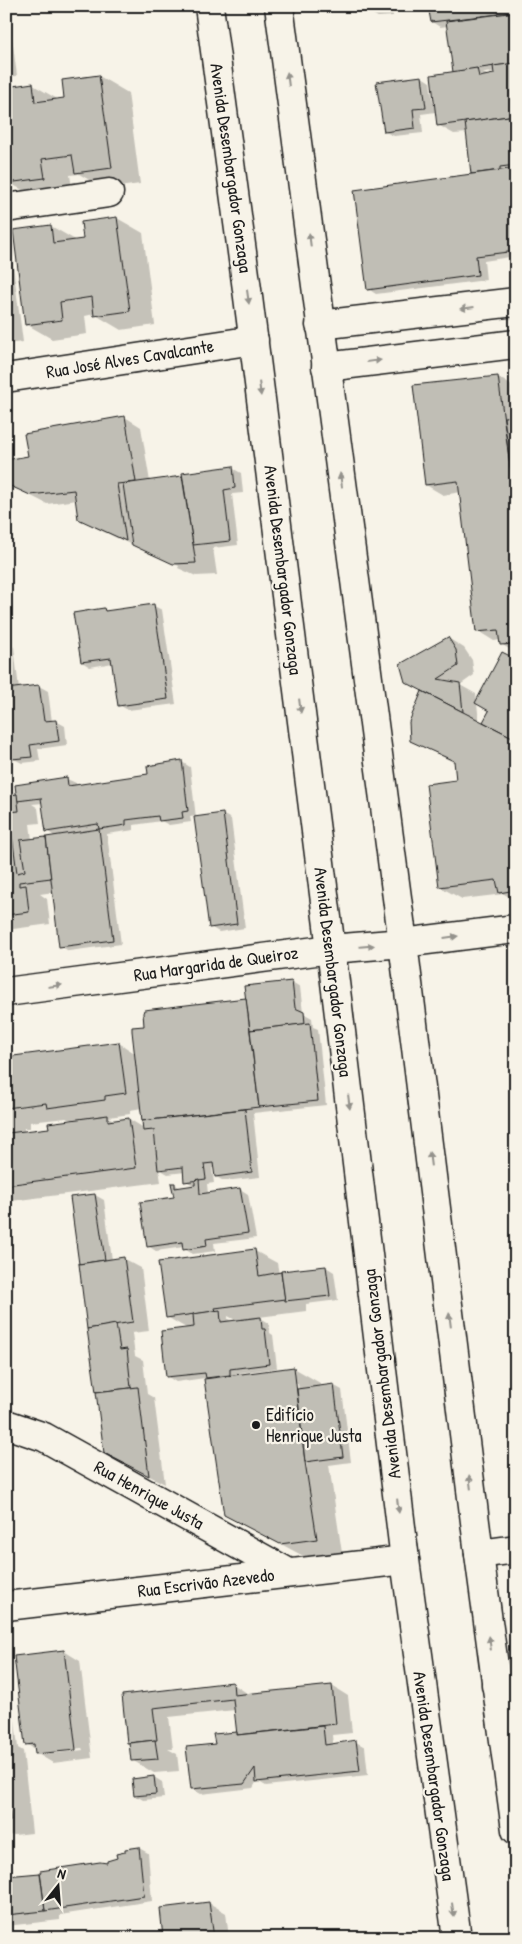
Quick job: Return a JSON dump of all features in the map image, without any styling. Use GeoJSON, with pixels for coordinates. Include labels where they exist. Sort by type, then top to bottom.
{"type":"FeatureCollection","features":[{"type":"Feature","properties":{"kind":"main road","name":"Avenida Desembargador Gonzaga"},"geometry":{"type":"LineString","coordinates":[[209,6],[254,340],[331,949],[405,1560],[457,1938]]}},
{"type":"Feature","properties":{"kind":"main road"},"geometry":{"type":"LineString","coordinates":[[279,6],[403,943],[479,1554],[506,1684],[516,1830]]}},
{"type":"Feature","properties":{"kind":"main road"},"geometry":{"type":"LineString","coordinates":[[6,208],[109,193]]}},
{"type":"Feature","properties":{"kind":"main road"},"geometry":{"type":"LineString","coordinates":[[320,325],[516,302]]}},
{"type":"Feature","properties":{"kind":"main road","name":"Rua José Alves Cavalcante"},"geometry":{"type":"LineString","coordinates":[[6,378],[254,340]]}},
{"type":"Feature","properties":{"kind":"main road"},"geometry":{"type":"LineString","coordinates":[[326,366],[516,344]]}},
{"type":"Feature","properties":{"kind":"main road","name":"Rua Margarida de Queiroz"},"geometry":{"type":"LineString","coordinates":[[6,992],[331,949],[403,943],[516,929]]}},
{"type":"Feature","properties":{"kind":"main road","name":"Rua Henrique Justa"},"geometry":{"type":"LineString","coordinates":[[6,1424],[44,1437],[289,1573]]}},
{"type":"Feature","properties":{"kind":"main road"},"geometry":{"type":"LineString","coordinates":[[479,1554],[516,1549]]}},
{"type":"Feature","properties":{"kind":"main road","name":"Rua Escrivão Azevedo"},"geometry":{"type":"LineString","coordinates":[[6,1606],[405,1560]]}},
{"type":"Feature","properties":{"kind":"building"},"geometry":{"type":"Polygon","coordinates":[[[367,6],[385,6],[385,12],[368,13],[367,6]]]}},
{"type":"Feature","properties":{"kind":"building"},"geometry":{"type":"Polygon","coordinates":[[[428,6],[516,6],[516,12],[431,22],[428,6]]]}},
{"type":"Feature","properties":{"kind":"building"},"geometry":{"type":"Polygon","coordinates":[[[516,12],[516,63],[453,72],[446,21],[516,12]]]}},
{"type":"Feature","properties":{"kind":"building"},"geometry":{"type":"Polygon","coordinates":[[[516,63],[516,115],[437,126],[431,75],[477,68],[479,77],[494,74],[493,66],[516,63]]]}},
{"type":"Feature","properties":{"kind":"building"},"geometry":{"type":"Polygon","coordinates":[[[99,75],[112,168],[75,173],[72,155],[42,159],[45,178],[7,183],[6,87],[33,83],[35,102],[64,98],[62,80],[99,75]]]}},
{"type":"Feature","properties":{"kind":"building"},"geometry":{"type":"Polygon","coordinates":[[[422,76],[426,108],[413,109],[415,128],[384,132],[376,82],[422,76]]]}},
{"type":"Feature","properties":{"kind":"building"},"geometry":{"type":"Polygon","coordinates":[[[516,115],[516,165],[500,167],[500,170],[471,174],[465,122],[516,115]]]}},
{"type":"Feature","properties":{"kind":"building"},"geometry":{"type":"Polygon","coordinates":[[[516,168],[516,251],[476,256],[478,275],[367,290],[354,190],[516,168]]]}},
{"type":"Feature","properties":{"kind":"building"},"geometry":{"type":"Polygon","coordinates":[[[117,217],[130,311],[94,316],[92,297],[60,302],[62,320],[25,325],[13,230],[51,225],[53,243],[83,239],[81,222],[117,217]]]}},
{"type":"Feature","properties":{"kind":"building"},"geometry":{"type":"Polygon","coordinates":[[[498,376],[516,511],[516,644],[500,645],[498,630],[476,632],[458,481],[425,485],[413,385],[498,376]]]}},
{"type":"Feature","properties":{"kind":"building"},"geometry":{"type":"Polygon","coordinates":[[[125,416],[136,482],[117,484],[126,541],[78,519],[74,490],[30,495],[6,484],[6,460],[28,456],[24,434],[125,416]]]}},
{"type":"Feature","properties":{"kind":"building"},"geometry":{"type":"Polygon","coordinates":[[[516,416],[516,488],[513,488],[504,417],[516,416]]]}},
{"type":"Feature","properties":{"kind":"building"},"geometry":{"type":"Polygon","coordinates":[[[233,466],[235,488],[224,490],[230,541],[193,545],[182,473],[233,466]]]}},
{"type":"Feature","properties":{"kind":"building"},"geometry":{"type":"Polygon","coordinates":[[[182,476],[196,563],[173,564],[132,545],[123,484],[182,476]]]}},
{"type":"Feature","properties":{"kind":"building"},"geometry":{"type":"Polygon","coordinates":[[[513,488],[516,488],[516,511],[513,488]]]}},
{"type":"Feature","properties":{"kind":"building"},"geometry":{"type":"Polygon","coordinates":[[[154,604],[168,699],[118,706],[111,658],[81,662],[73,613],[104,608],[105,611],[154,604]]]}},
{"type":"Feature","properties":{"kind":"building"},"geometry":{"type":"Polygon","coordinates":[[[448,637],[456,650],[458,666],[438,679],[460,683],[463,712],[405,682],[400,664],[448,637]]]}},
{"type":"Feature","properties":{"kind":"building"},"geometry":{"type":"Polygon","coordinates":[[[502,652],[516,659],[516,739],[483,722],[489,711],[475,703],[502,652]]]}},
{"type":"Feature","properties":{"kind":"building"},"geometry":{"type":"Polygon","coordinates":[[[39,685],[44,721],[56,720],[59,741],[30,745],[32,757],[12,759],[6,713],[6,689],[39,685]]]}},
{"type":"Feature","properties":{"kind":"building"},"geometry":{"type":"Polygon","coordinates":[[[422,691],[516,739],[516,890],[499,893],[496,880],[439,887],[426,784],[456,780],[454,761],[410,741],[409,722],[422,691]]]}},
{"type":"Feature","properties":{"kind":"building"},"geometry":{"type":"Polygon","coordinates":[[[182,760],[188,811],[182,812],[183,818],[159,821],[158,816],[126,820],[126,825],[99,829],[98,824],[46,832],[41,798],[17,801],[15,785],[67,777],[68,786],[148,774],[147,766],[182,760]]]}},
{"type":"Feature","properties":{"kind":"building"},"geometry":{"type":"Polygon","coordinates":[[[17,794],[19,811],[9,812],[17,873],[25,871],[20,840],[46,837],[51,878],[19,882],[19,886],[26,885],[29,912],[6,915],[6,796],[17,794]]]}},
{"type":"Feature","properties":{"kind":"building"},"geometry":{"type":"Polygon","coordinates":[[[223,813],[237,924],[209,928],[194,817],[223,813]]]}},
{"type":"Feature","properties":{"kind":"building"},"geometry":{"type":"Polygon","coordinates":[[[99,829],[113,940],[59,947],[46,837],[99,829]]]}},
{"type":"Feature","properties":{"kind":"building"},"geometry":{"type":"Polygon","coordinates":[[[292,981],[295,1008],[304,1012],[305,1024],[250,1030],[244,986],[292,981]]]}},
{"type":"Feature","properties":{"kind":"building"},"geometry":{"type":"Polygon","coordinates":[[[246,998],[259,1107],[142,1121],[132,1027],[144,1026],[144,1010],[246,998]]]}},
{"type":"Feature","properties":{"kind":"building"},"geometry":{"type":"Polygon","coordinates":[[[310,1023],[318,1101],[259,1107],[250,1030],[310,1023]]]}},
{"type":"Feature","properties":{"kind":"building"},"geometry":{"type":"Polygon","coordinates":[[[119,1042],[126,1093],[105,1096],[105,1100],[47,1108],[46,1103],[6,1108],[6,1057],[119,1042]]]}},
{"type":"Feature","properties":{"kind":"building"},"geometry":{"type":"Polygon","coordinates":[[[245,1109],[252,1172],[215,1177],[213,1163],[204,1164],[206,1179],[184,1182],[183,1167],[158,1170],[154,1130],[143,1131],[142,1121],[245,1109]]]}},
{"type":"Feature","properties":{"kind":"building"},"geometry":{"type":"Polygon","coordinates":[[[108,1115],[108,1121],[129,1118],[136,1168],[6,1185],[6,1128],[8,1133],[49,1128],[48,1123],[108,1115]]]}},
{"type":"Feature","properties":{"kind":"building"},"geometry":{"type":"Polygon","coordinates":[[[199,1179],[200,1194],[240,1188],[248,1233],[206,1239],[207,1246],[183,1250],[182,1242],[147,1247],[140,1202],[174,1197],[171,1183],[175,1183],[175,1188],[195,1185],[195,1180],[199,1179]]]}},
{"type":"Feature","properties":{"kind":"building"},"geometry":{"type":"Polygon","coordinates":[[[95,1194],[105,1260],[79,1264],[70,1197],[95,1194]]]}},
{"type":"Feature","properties":{"kind":"building"},"geometry":{"type":"Polygon","coordinates":[[[255,1249],[259,1276],[281,1272],[285,1299],[215,1308],[216,1311],[166,1318],[158,1262],[255,1249]]]}},
{"type":"Feature","properties":{"kind":"building"},"geometry":{"type":"Polygon","coordinates":[[[124,1257],[133,1322],[87,1329],[79,1264],[124,1257]]]}},
{"type":"Feature","properties":{"kind":"building"},"geometry":{"type":"Polygon","coordinates":[[[326,1266],[330,1296],[285,1301],[281,1271],[326,1266]]]}},
{"type":"Feature","properties":{"kind":"building"},"geometry":{"type":"Polygon","coordinates":[[[220,1310],[221,1322],[261,1317],[262,1329],[265,1329],[269,1364],[230,1369],[230,1375],[206,1378],[205,1373],[166,1377],[161,1331],[194,1327],[193,1314],[220,1310]]]}},
{"type":"Feature","properties":{"kind":"building"},"geometry":{"type":"Polygon","coordinates":[[[116,1324],[120,1350],[127,1349],[131,1388],[96,1392],[87,1329],[116,1324]]]}},
{"type":"Feature","properties":{"kind":"building","name":"Edifício Henrique Justa"},"geometry":{"type":"Polygon","coordinates":[[[294,1367],[305,1462],[317,1539],[280,1544],[224,1515],[204,1379],[294,1367]]]}},
{"type":"Feature","properties":{"kind":"building"},"geometry":{"type":"Polygon","coordinates":[[[334,1384],[343,1457],[305,1462],[297,1389],[334,1384]]]}},
{"type":"Feature","properties":{"kind":"building"},"geometry":{"type":"Polygon","coordinates":[[[138,1387],[149,1476],[104,1453],[96,1392],[138,1387]]]}},
{"type":"Feature","properties":{"kind":"building"},"geometry":{"type":"Polygon","coordinates":[[[64,1650],[76,1750],[35,1754],[34,1744],[25,1745],[14,1656],[64,1650]]]}},
{"type":"Feature","properties":{"kind":"building"},"geometry":{"type":"Polygon","coordinates":[[[233,1682],[234,1695],[332,1685],[336,1724],[237,1735],[233,1699],[153,1708],[157,1740],[127,1743],[122,1695],[233,1682]]]}},
{"type":"Feature","properties":{"kind":"building"},"geometry":{"type":"Polygon","coordinates":[[[323,1726],[325,1745],[356,1740],[360,1771],[256,1782],[255,1768],[244,1784],[191,1789],[186,1747],[215,1744],[213,1734],[237,1732],[237,1735],[323,1726]]]}},
{"type":"Feature","properties":{"kind":"building"},"geometry":{"type":"Polygon","coordinates":[[[155,1740],[158,1759],[131,1761],[129,1743],[155,1740]]]}},
{"type":"Feature","properties":{"kind":"building"},"geometry":{"type":"Polygon","coordinates":[[[154,1776],[156,1794],[134,1796],[132,1779],[154,1776]]]}},
{"type":"Feature","properties":{"kind":"building"},"geometry":{"type":"Polygon","coordinates":[[[6,1782],[11,1821],[6,1821],[6,1782]]]}},
{"type":"Feature","properties":{"kind":"building"},"geometry":{"type":"Polygon","coordinates":[[[139,1847],[144,1896],[45,1911],[40,1871],[100,1862],[107,1863],[107,1861],[117,1858],[116,1854],[125,1852],[125,1849],[139,1847]]]}},
{"type":"Feature","properties":{"kind":"building"},"geometry":{"type":"Polygon","coordinates":[[[40,1873],[45,1911],[6,1915],[6,1876],[40,1873]]]}},
{"type":"Feature","properties":{"kind":"building"},"geometry":{"type":"Polygon","coordinates":[[[209,1902],[214,1938],[163,1938],[160,1908],[209,1902]]]}},
{"type":"Feature","properties":{"kind":"place","name":"Edifício Henrique Justa"},"geometry":{"type":"Point","coordinates":[256,1425]}}]}
